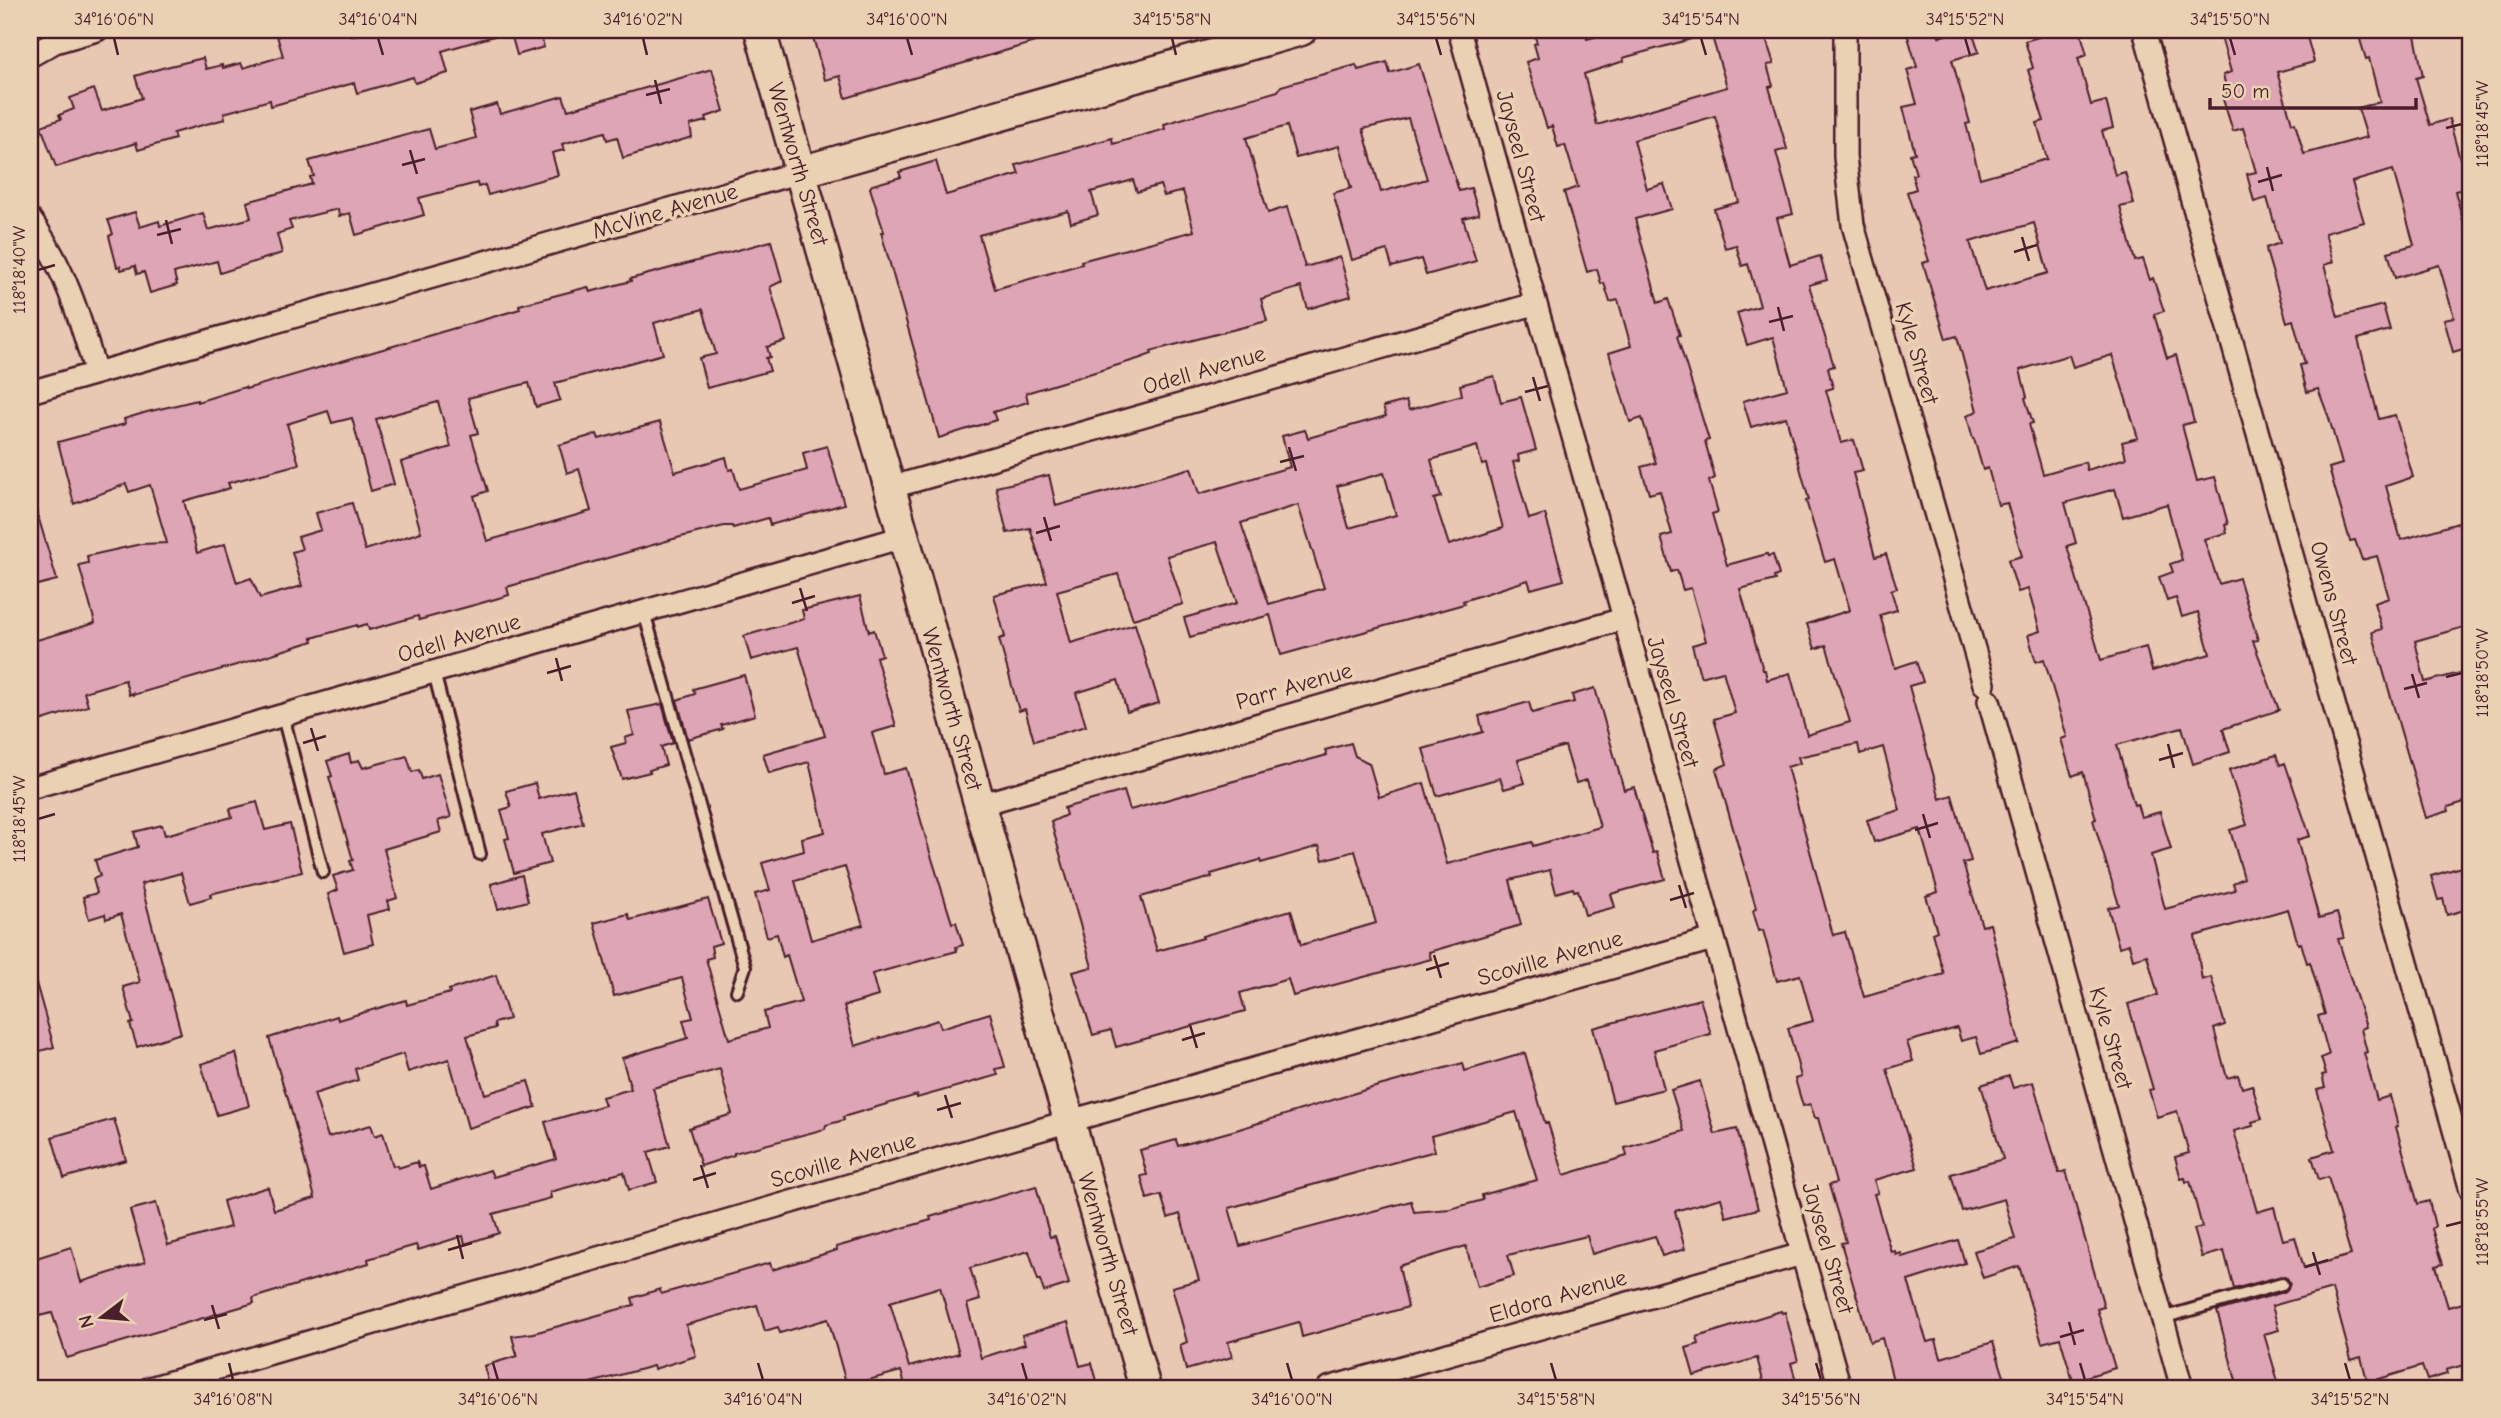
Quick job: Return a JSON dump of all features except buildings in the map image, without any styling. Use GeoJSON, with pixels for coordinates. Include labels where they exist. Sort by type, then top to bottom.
{"type":"FeatureCollection","features":[{"type":"Feature","properties":{"kind":"street"},"geometry":{"type":"LineString","coordinates":[[30,56],[55,42],[97,30]]}},
{"type":"Feature","properties":{"kind":"street","name":"Wentworth Street"},"geometry":{"type":"LineString","coordinates":[[760,30],[1145,1388]]}},
{"type":"Feature","properties":{"kind":"street","name":"McVine Avenue"},"geometry":{"type":"LineString","coordinates":[[30,392],[1301,30]]}},
{"type":"Feature","properties":{"kind":"street","name":"Jayseel Street"},"geometry":{"type":"LineString","coordinates":[[1459,30],[1840,1388]]}},
{"type":"Feature","properties":{"kind":"street","name":"Kyle Street"},"geometry":{"type":"LineString","coordinates":[[1845,30],[1845,157],[1853,225],[2182,1388]]}},
{"type":"Feature","properties":{"kind":"street","name":"Owens Street"},"geometry":{"type":"LineString","coordinates":[[2144,30],[2471,1190]]}},
{"type":"Feature","properties":{"kind":"street"},"geometry":{"type":"LineString","coordinates":[[30,219],[50,249],[68,285],[96,373]]}},
{"type":"Feature","properties":{"kind":"street","name":"Odell Avenue"},"geometry":{"type":"LineString","coordinates":[[889,488],[1534,304]]}},
{"type":"Feature","properties":{"kind":"street","name":"Odell Avenue"},"geometry":{"type":"LineString","coordinates":[[30,788],[903,537]]}},
{"type":"Feature","properties":{"kind":"street","name":"Parr Avenue"},"geometry":{"type":"LineString","coordinates":[[979,805],[1623,618]]}},
{"type":"Feature","properties":{"kind":"street","name":"Scoville Avenue"},"geometry":{"type":"LineString","coordinates":[[150,1388],[1070,1121],[1713,939]]}},
{"type":"Feature","properties":{"kind":"street","name":"Eldora Avenue"},"geometry":{"type":"LineString","coordinates":[[1328,1388],[1802,1254]]}},
{"type":"Feature","properties":{"kind":"lane"},"geometry":{"type":"LineString","coordinates":[[644,612],[745,967],[737,991]]}},
{"type":"Feature","properties":{"kind":"lane"},"geometry":{"type":"LineString","coordinates":[[434,672],[480,854]]}},
{"type":"Feature","properties":{"kind":"lane"},"geometry":{"type":"LineString","coordinates":[[283,716],[323,872]]}},
{"type":"Feature","properties":{"kind":"lane"},"geometry":{"type":"LineString","coordinates":[[2162,1318],[2282,1284]]}}]}
